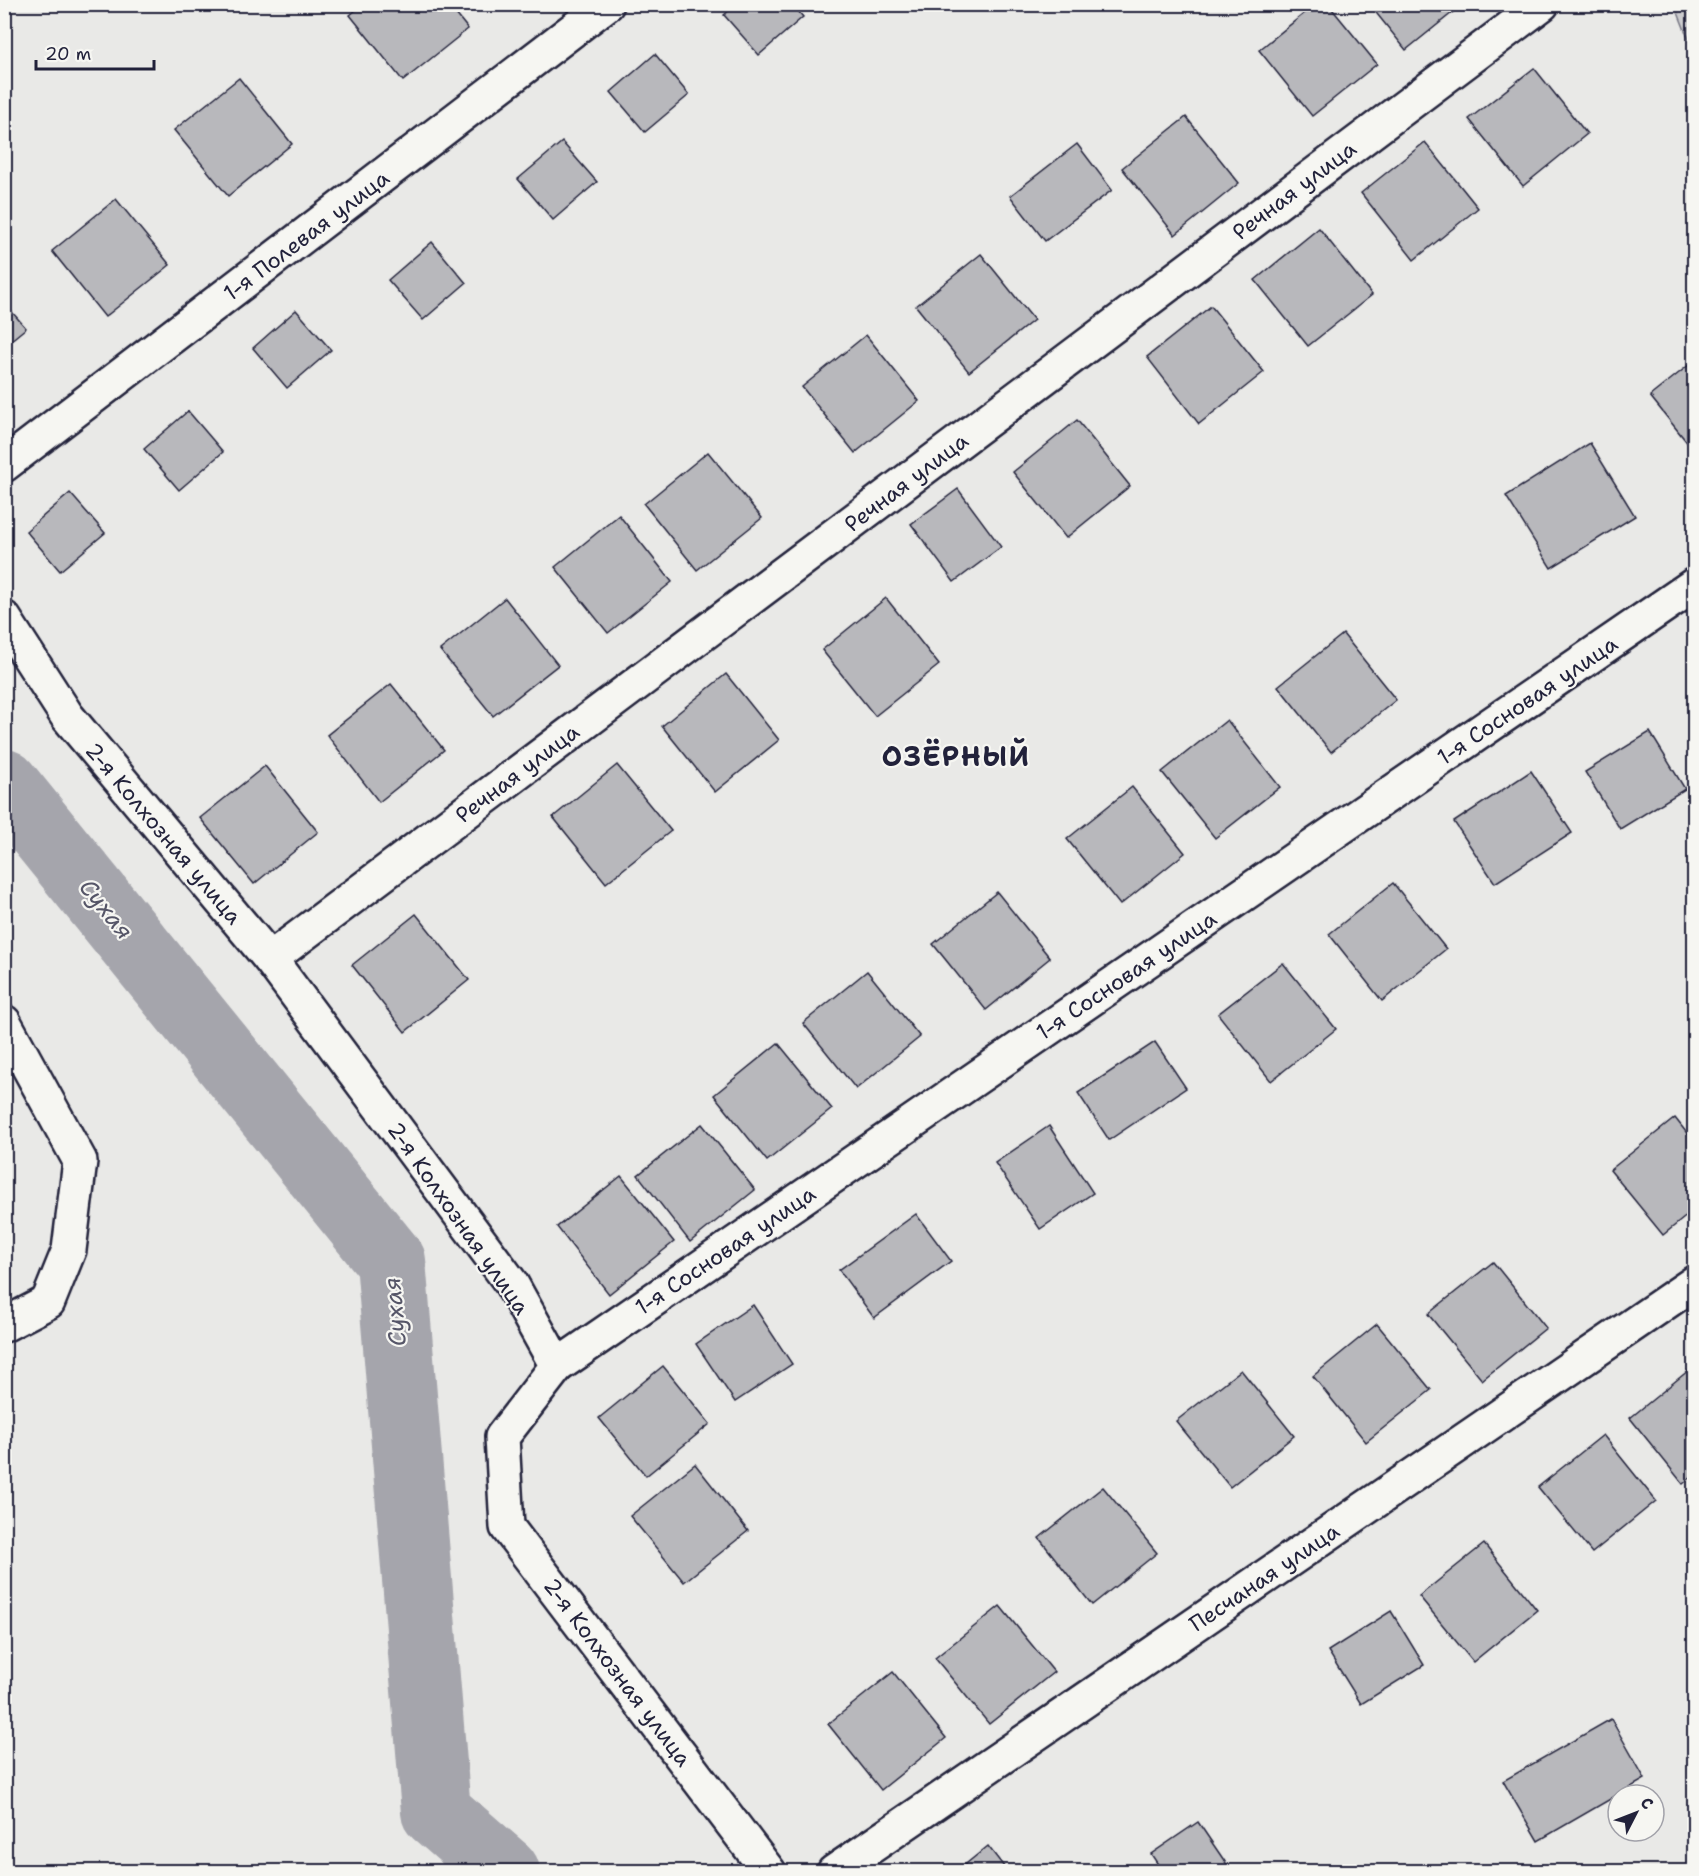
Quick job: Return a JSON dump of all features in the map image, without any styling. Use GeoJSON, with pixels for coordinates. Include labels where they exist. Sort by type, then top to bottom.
{"type":"FeatureCollection","features":[{"type":"Feature","properties":{"kind":"street","name":"1-я Полевая улица"},"geometry":{"type":"LineString","coordinates":[[4,465],[607,4]]}},
{"type":"Feature","properties":{"kind":"street","name":"Речная улица"},"geometry":{"type":"LineString","coordinates":[[270,959],[1542,4]]}},
{"type":"Feature","properties":{"kind":"street","name":"1-я Сосновая улица"},"geometry":{"type":"LineString","coordinates":[[557,1365],[1695,585]]}},
{"type":"Feature","properties":{"kind":"street","name":"2-я Колхозная улица"},"geometry":{"type":"LineString","coordinates":[[4,618],[67,716],[270,959],[511,1283],[557,1365],[502,1437],[507,1527],[769,1872]]}},
{"type":"Feature","properties":{"kind":"street"},"geometry":{"type":"LineString","coordinates":[[4,1022],[80,1161],[69,1250],[48,1302],[4,1325]]}},
{"type":"Feature","properties":{"kind":"street","name":"Песчаная улица"},"geometry":{"type":"LineString","coordinates":[[834,1872],[1695,1282]]}},
{"type":"Feature","properties":{"kind":"green space"},"geometry":{"type":"Polygon","coordinates":[[[1675,5],[1694,5],[1694,53],[1675,5]]]}},
{"type":"Feature","properties":{"kind":"building"},"geometry":{"type":"Polygon","coordinates":[[[363,4],[448,4],[468,29],[403,81],[350,15],[363,4]]]}},
{"type":"Feature","properties":{"kind":"building"},"geometry":{"type":"Polygon","coordinates":[[[736,4],[792,4],[803,17],[759,55],[724,15],[736,4]]]}},
{"type":"Feature","properties":{"kind":"building"},"geometry":{"type":"Polygon","coordinates":[[[1316,4],[1328,4],[1377,64],[1312,116],[1259,50],[1316,4]]]}},
{"type":"Feature","properties":{"kind":"building"},"geometry":{"type":"Polygon","coordinates":[[[1369,4],[1463,4],[1406,50],[1369,4]]]}},
{"type":"Feature","properties":{"kind":"building"},"geometry":{"type":"Polygon","coordinates":[[[655,54],[689,95],[645,132],[611,92],[655,54]]]}},
{"type":"Feature","properties":{"kind":"building"},"geometry":{"type":"Polygon","coordinates":[[[1534,68],[1587,134],[1523,186],[1469,119],[1534,68]]]}},
{"type":"Feature","properties":{"kind":"building"},"geometry":{"type":"Polygon","coordinates":[[[239,78],[292,144],[228,196],[174,130],[239,78]]]}},
{"type":"Feature","properties":{"kind":"building"},"geometry":{"type":"Polygon","coordinates":[[[1186,117],[1239,183],[1175,235],[1122,168],[1186,117]]]}},
{"type":"Feature","properties":{"kind":"building"},"geometry":{"type":"Polygon","coordinates":[[[562,142],[597,182],[553,220],[518,179],[562,142]]]}},
{"type":"Feature","properties":{"kind":"building"},"geometry":{"type":"Polygon","coordinates":[[[1425,142],[1478,208],[1414,260],[1361,193],[1425,142]]]}},
{"type":"Feature","properties":{"kind":"building"},"geometry":{"type":"Polygon","coordinates":[[[1077,144],[1112,190],[1045,241],[1010,196],[1077,144]]]}},
{"type":"Feature","properties":{"kind":"building"},"geometry":{"type":"Polygon","coordinates":[[[116,199],[170,265],[105,317],[52,251],[116,199]]]}},
{"type":"Feature","properties":{"kind":"building"},"geometry":{"type":"Polygon","coordinates":[[[1319,228],[1372,295],[1308,346],[1255,280],[1319,228]]]}},
{"type":"Feature","properties":{"kind":"building"},"geometry":{"type":"Polygon","coordinates":[[[432,242],[466,283],[423,320],[388,280],[432,242]]]}},
{"type":"Feature","properties":{"kind":"building"},"geometry":{"type":"Polygon","coordinates":[[[981,254],[1034,320],[969,372],[916,306],[981,254]]]}},
{"type":"Feature","properties":{"kind":"building"},"geometry":{"type":"Polygon","coordinates":[[[4,303],[26,328],[4,346],[4,303]]]}},
{"type":"Feature","properties":{"kind":"building"},"geometry":{"type":"Polygon","coordinates":[[[1211,306],[1264,372],[1199,424],[1147,357],[1211,306]]]}},
{"type":"Feature","properties":{"kind":"building"},"geometry":{"type":"Polygon","coordinates":[[[296,310],[331,350],[287,388],[253,348],[296,310]]]}},
{"type":"Feature","properties":{"kind":"building"},"geometry":{"type":"Polygon","coordinates":[[[866,335],[919,401],[855,453],[802,387],[866,335]]]}},
{"type":"Feature","properties":{"kind":"building"},"geometry":{"type":"Polygon","coordinates":[[[1694,361],[1694,451],[1650,396],[1694,361]]]}},
{"type":"Feature","properties":{"kind":"building"},"geometry":{"type":"Polygon","coordinates":[[[188,411],[223,452],[179,490],[144,449],[188,411]]]}},
{"type":"Feature","properties":{"kind":"building"},"geometry":{"type":"Polygon","coordinates":[[[1077,420],[1130,486],[1066,538],[1013,472],[1077,420]]]}},
{"type":"Feature","properties":{"kind":"building"},"geometry":{"type":"Polygon","coordinates":[[[1590,443],[1635,516],[1551,568],[1506,496],[1590,443]]]}},
{"type":"Feature","properties":{"kind":"building"},"geometry":{"type":"Polygon","coordinates":[[[708,452],[762,518],[697,570],[644,504],[708,452]]]}},
{"type":"Feature","properties":{"kind":"building"},"geometry":{"type":"Polygon","coordinates":[[[958,489],[1001,547],[954,582],[911,524],[958,489]]]}},
{"type":"Feature","properties":{"kind":"building"},"geometry":{"type":"Polygon","coordinates":[[[70,493],[105,533],[60,571],[26,531],[70,493]]]}},
{"type":"Feature","properties":{"kind":"building"},"geometry":{"type":"Polygon","coordinates":[[[619,515],[672,582],[608,633],[555,567],[619,515]]]}},
{"type":"Feature","properties":{"kind":"building"},"geometry":{"type":"Polygon","coordinates":[[[505,598],[558,665],[493,716],[440,650],[505,598]]]}},
{"type":"Feature","properties":{"kind":"building"},"geometry":{"type":"Polygon","coordinates":[[[886,598],[939,665],[875,716],[822,650],[886,598]]]}},
{"type":"Feature","properties":{"kind":"building"},"geometry":{"type":"Polygon","coordinates":[[[1343,634],[1396,700],[1331,752],[1278,686],[1343,634]]]}},
{"type":"Feature","properties":{"kind":"building"},"geometry":{"type":"Polygon","coordinates":[[[726,674],[779,740],[715,792],[662,726],[726,674]]]}},
{"type":"Feature","properties":{"kind":"building"},"geometry":{"type":"Polygon","coordinates":[[[391,684],[444,750],[379,802],[327,735],[391,684]]]}},
{"type":"Feature","properties":{"kind":"building"},"geometry":{"type":"Polygon","coordinates":[[[1227,720],[1280,787],[1215,838],[1162,772],[1227,720]]]}},
{"type":"Feature","properties":{"kind":"building"},"geometry":{"type":"Polygon","coordinates":[[[1650,732],[1685,789],[1620,829],[1585,772],[1650,732]]]}},
{"type":"Feature","properties":{"kind":"building"},"geometry":{"type":"Polygon","coordinates":[[[617,765],[671,831],[606,883],[553,817],[617,765]]]}},
{"type":"Feature","properties":{"kind":"building"},"geometry":{"type":"Polygon","coordinates":[[[265,766],[318,832],[254,884],[200,818],[265,766]]]}},
{"type":"Feature","properties":{"kind":"building"},"geometry":{"type":"Polygon","coordinates":[[[1531,771],[1572,833],[1495,883],[1454,822],[1531,771]]]}},
{"type":"Feature","properties":{"kind":"building"},"geometry":{"type":"Polygon","coordinates":[[[1132,787],[1185,853],[1120,905],[1067,839],[1132,787]]]}},
{"type":"Feature","properties":{"kind":"building"},"geometry":{"type":"Polygon","coordinates":[[[1393,883],[1446,949],[1382,1001],[1329,934],[1393,883]]]}},
{"type":"Feature","properties":{"kind":"building"},"geometry":{"type":"Polygon","coordinates":[[[997,892],[1050,958],[986,1010],[933,944],[997,892]]]}},
{"type":"Feature","properties":{"kind":"building"},"geometry":{"type":"Polygon","coordinates":[[[416,914],[469,980],[405,1032],[352,965],[416,914]]]}},
{"type":"Feature","properties":{"kind":"building"},"geometry":{"type":"Polygon","coordinates":[[[1283,963],[1336,1029],[1271,1081],[1218,1014],[1283,963]]]}},
{"type":"Feature","properties":{"kind":"building"},"geometry":{"type":"Polygon","coordinates":[[[867,971],[920,1037],[856,1089],[803,1023],[867,971]]]}},
{"type":"Feature","properties":{"kind":"building"},"geometry":{"type":"Polygon","coordinates":[[[1155,1042],[1186,1088],[1109,1140],[1078,1093],[1155,1042]]]}},
{"type":"Feature","properties":{"kind":"building"},"geometry":{"type":"Polygon","coordinates":[[[778,1043],[832,1109],[767,1161],[714,1095],[778,1043]]]}},
{"type":"Feature","properties":{"kind":"building"},"geometry":{"type":"Polygon","coordinates":[[[1675,1118],[1694,1142],[1694,1210],[1663,1235],[1610,1170],[1675,1118]]]}},
{"type":"Feature","properties":{"kind":"building"},"geometry":{"type":"Polygon","coordinates":[[[702,1124],[755,1190],[690,1242],[638,1175],[702,1124]]]}},
{"type":"Feature","properties":{"kind":"building"},"geometry":{"type":"Polygon","coordinates":[[[1049,1126],[1093,1193],[1040,1229],[995,1163],[1049,1126]]]}},
{"type":"Feature","properties":{"kind":"building"},"geometry":{"type":"Polygon","coordinates":[[[621,1176],[674,1242],[609,1294],[557,1227],[621,1176]]]}},
{"type":"Feature","properties":{"kind":"building"},"geometry":{"type":"Polygon","coordinates":[[[916,1214],[951,1261],[874,1318],[839,1270],[916,1214]]]}},
{"type":"Feature","properties":{"kind":"building"},"geometry":{"type":"Polygon","coordinates":[[[1493,1262],[1546,1328],[1482,1380],[1428,1314],[1493,1262]]]}},
{"type":"Feature","properties":{"kind":"building"},"geometry":{"type":"Polygon","coordinates":[[[753,1305],[792,1364],[735,1402],[696,1344],[753,1305]]]}},
{"type":"Feature","properties":{"kind":"building"},"geometry":{"type":"Polygon","coordinates":[[[1377,1324],[1431,1390],[1366,1442],[1313,1376],[1377,1324]]]}},
{"type":"Feature","properties":{"kind":"building"},"geometry":{"type":"Polygon","coordinates":[[[663,1366],[710,1424],[646,1476],[599,1418],[663,1366]]]}},
{"type":"Feature","properties":{"kind":"building"},"geometry":{"type":"Polygon","coordinates":[[[1694,1366],[1694,1475],[1683,1484],[1630,1418],[1694,1366]]]}},
{"type":"Feature","properties":{"kind":"building"},"geometry":{"type":"Polygon","coordinates":[[[1241,1370],[1294,1436],[1230,1487],[1176,1421],[1241,1370]]]}},
{"type":"Feature","properties":{"kind":"building"},"geometry":{"type":"Polygon","coordinates":[[[1603,1435],[1656,1501],[1592,1553],[1538,1487],[1603,1435]]]}},
{"type":"Feature","properties":{"kind":"building"},"geometry":{"type":"Polygon","coordinates":[[[695,1464],[748,1531],[684,1582],[630,1516],[695,1464]]]}},
{"type":"Feature","properties":{"kind":"building"},"geometry":{"type":"Polygon","coordinates":[[[1103,1487],[1157,1553],[1092,1605],[1039,1538],[1103,1487]]]}},
{"type":"Feature","properties":{"kind":"building"},"geometry":{"type":"Polygon","coordinates":[[[1484,1544],[1537,1610],[1473,1662],[1419,1596],[1484,1544]]]}},
{"type":"Feature","properties":{"kind":"building"},"geometry":{"type":"Polygon","coordinates":[[[1000,1606],[1054,1672],[989,1724],[935,1658],[1000,1606]]]}},
{"type":"Feature","properties":{"kind":"building"},"geometry":{"type":"Polygon","coordinates":[[[1391,1611],[1424,1665],[1361,1704],[1328,1651],[1391,1611]]]}},
{"type":"Feature","properties":{"kind":"building"},"geometry":{"type":"Polygon","coordinates":[[[893,1672],[946,1738],[881,1790],[828,1724],[893,1672]]]}},
{"type":"Feature","properties":{"kind":"building"},"geometry":{"type":"Polygon","coordinates":[[[1611,1719],[1645,1779],[1638,1783],[1606,1783],[1606,1802],[1538,1841],[1503,1781],[1611,1719]]]}},
{"type":"Feature","properties":{"kind":"building"},"geometry":{"type":"Polygon","coordinates":[[[1198,1822],[1232,1872],[1163,1872],[1151,1854],[1198,1822]]]}},
{"type":"Feature","properties":{"kind":"building"},"geometry":{"type":"Polygon","coordinates":[[[988,1846],[1008,1872],[956,1872],[988,1846]]]}},
{"type":"Feature","properties":{"kind":"waterway","name":"Сухая"},"geometry":{"type":"LineString","coordinates":[[4,784],[391,1261],[436,1812],[505,1872]]}},
{"type":"Feature","properties":{"kind":"district","name":"ОЗЁРНЫЙ"},"geometry":{"type":"Point","coordinates":[956,756]}}]}
